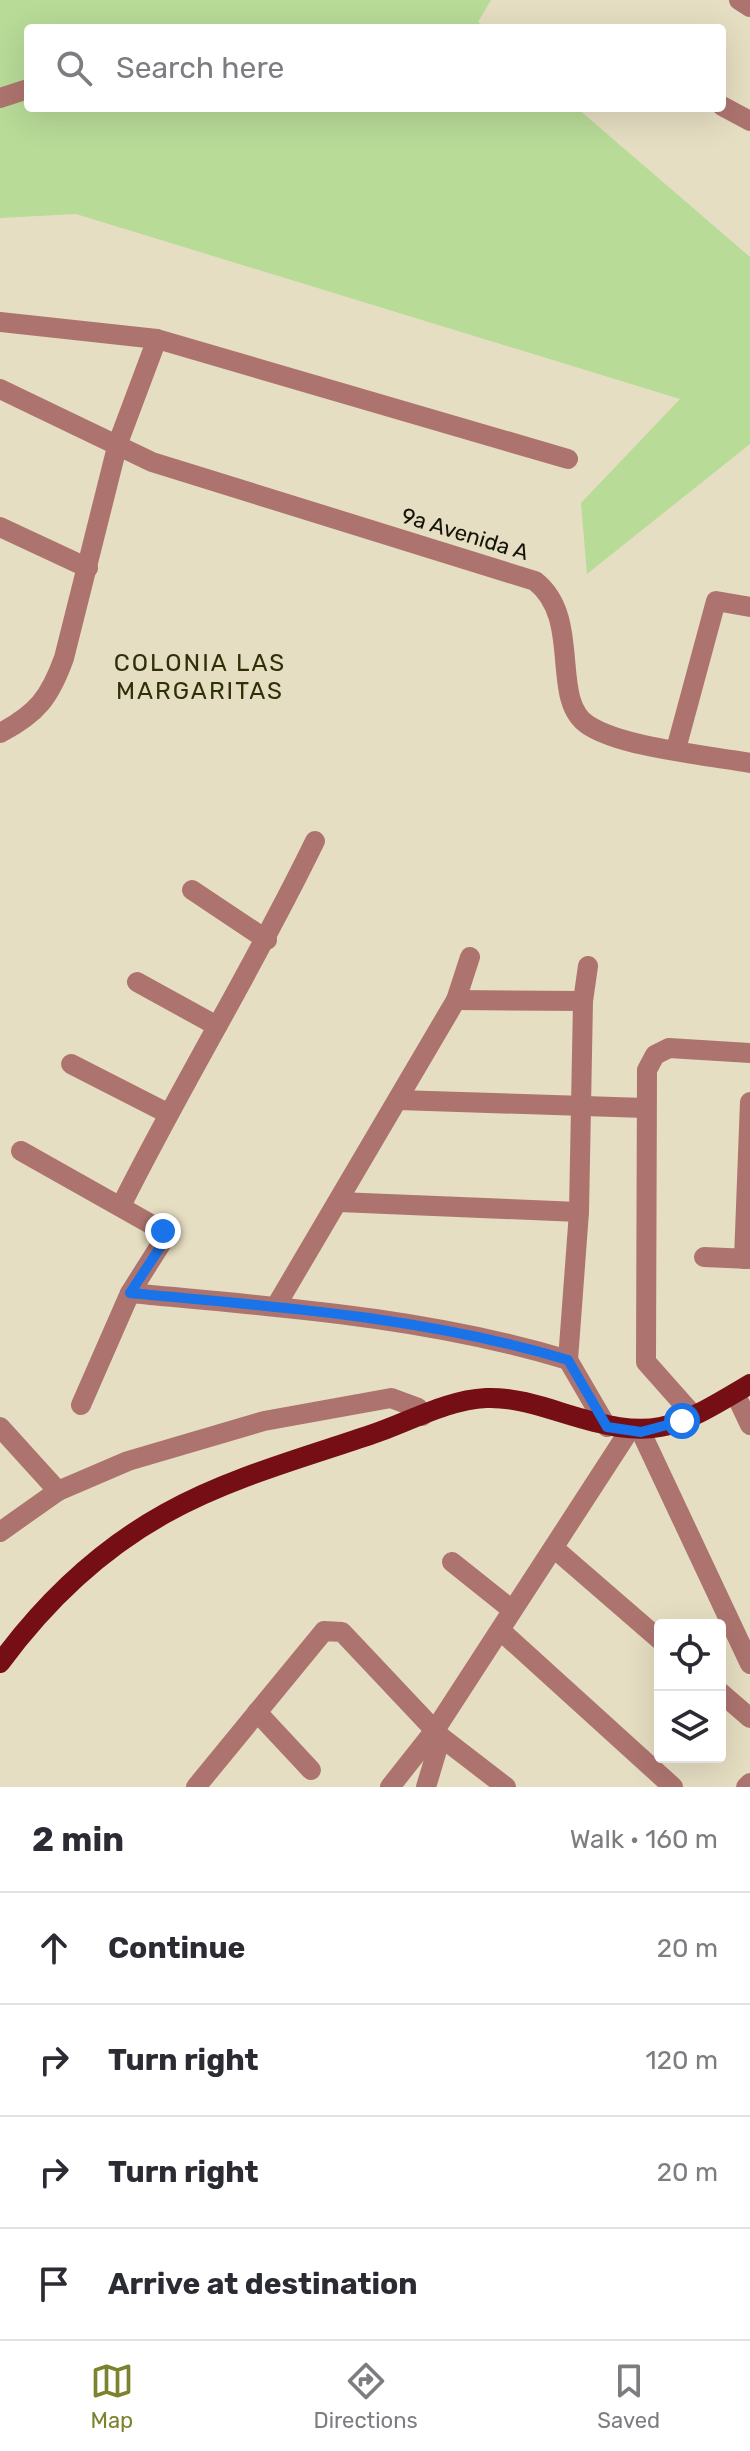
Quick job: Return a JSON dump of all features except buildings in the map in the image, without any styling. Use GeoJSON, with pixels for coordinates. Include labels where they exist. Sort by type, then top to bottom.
{"type":"FeatureCollection","features":[{"type":"Feature","properties":{"kind":"main road"},"geometry":{"type":"LineString","coordinates":[[0,1663],[52,1598],[165,1513],[272,1469],[471,1400],[495,1398],[542,1406],[607,1427],[635,1431],[668,1427],[743,1388]]}},
{"type":"Feature","properties":{"kind":"street"},"geometry":{"type":"LineString","coordinates":[[739,0],[750,7]]}},
{"type":"Feature","properties":{"kind":"street"},"geometry":{"type":"LineString","coordinates":[[0,98],[24,90]]}},
{"type":"Feature","properties":{"kind":"street"},"geometry":{"type":"LineString","coordinates":[[726,108],[750,121]]}},
{"type":"Feature","properties":{"kind":"street"},"geometry":{"type":"LineString","coordinates":[[0,322],[157,339],[568,459]]}},
{"type":"Feature","properties":{"kind":"street"},"geometry":{"type":"LineString","coordinates":[[0,733],[23,721],[51,693],[88,568],[118,443],[157,339]]}},
{"type":"Feature","properties":{"kind":"street","name":"9a Avenida A"},"geometry":{"type":"LineString","coordinates":[[0,389],[118,443],[152,462],[191,476],[535,581],[551,593],[558,609],[573,704],[586,724],[620,738],[750,763]]}},
{"type":"Feature","properties":{"kind":"street"},"geometry":{"type":"LineString","coordinates":[[0,527],[88,568]]}},
{"type":"Feature","properties":{"kind":"street"},"geometry":{"type":"LineString","coordinates":[[676,749],[716,601],[750,607]]}},
{"type":"Feature","properties":{"kind":"street"},"geometry":{"type":"LineString","coordinates":[[122,1204],[167,1113],[267,940],[315,841]]}},
{"type":"Feature","properties":{"kind":"street"},"geometry":{"type":"LineString","coordinates":[[192,890],[267,940]]}},
{"type":"Feature","properties":{"kind":"street"},"geometry":{"type":"LineString","coordinates":[[276,1306],[456,1000],[470,957]]}},
{"type":"Feature","properties":{"kind":"street"},"geometry":{"type":"LineString","coordinates":[[588,966],[583,1001],[579,1212],[568,1360],[607,1427]]}},
{"type":"Feature","properties":{"kind":"street"},"geometry":{"type":"LineString","coordinates":[[137,982],[217,1026]]}},
{"type":"Feature","properties":{"kind":"street"},"geometry":{"type":"LineString","coordinates":[[456,1000],[583,1001]]}},
{"type":"Feature","properties":{"kind":"street"},"geometry":{"type":"LineString","coordinates":[[693,1415],[646,1362],[647,1070],[655,1055],[669,1048],[750,1053]]}},
{"type":"Feature","properties":{"kind":"street"},"geometry":{"type":"LineString","coordinates":[[71,1064],[167,1113]]}},
{"type":"Feature","properties":{"kind":"street"},"geometry":{"type":"LineString","coordinates":[[398,1100],[645,1108]]}},
{"type":"Feature","properties":{"kind":"street"},"geometry":{"type":"LineString","coordinates":[[704,1257],[747,1259],[750,1102]]}},
{"type":"Feature","properties":{"kind":"street"},"geometry":{"type":"LineString","coordinates":[[21,1151],[122,1204],[166,1236],[130,1293],[81,1405]]}},
{"type":"Feature","properties":{"kind":"street"},"geometry":{"type":"LineString","coordinates":[[339,1202],[579,1212]]}},
{"type":"Feature","properties":{"kind":"street"},"geometry":{"type":"LineString","coordinates":[[130,1293],[276,1306],[499,1339],[568,1360]]}},
{"type":"Feature","properties":{"kind":"street"},"geometry":{"type":"LineString","coordinates":[[743,1388],[750,1425]]}},
{"type":"Feature","properties":{"kind":"street"},"geometry":{"type":"LineString","coordinates":[[0,1532],[58,1491],[128,1461],[264,1421],[391,1398],[418,1408],[422,1416]]}},
{"type":"Feature","properties":{"kind":"street"},"geometry":{"type":"LineString","coordinates":[[0,1427],[58,1491]]}},
{"type":"Feature","properties":{"kind":"street"},"geometry":{"type":"LineString","coordinates":[[390,1787],[438,1733],[512,1610],[635,1431],[750,1664]]}},
{"type":"Feature","properties":{"kind":"street"},"geometry":{"type":"LineString","coordinates":[[555,1549],[654,1635]]}},
{"type":"Feature","properties":{"kind":"street"},"geometry":{"type":"LineString","coordinates":[[452,1562],[512,1610]]}},
{"type":"Feature","properties":{"kind":"street"},"geometry":{"type":"LineString","coordinates":[[196,1787],[324,1631],[334,1629],[342,1632],[438,1733],[506,1787]]}},
{"type":"Feature","properties":{"kind":"street"},"geometry":{"type":"LineString","coordinates":[[501,1631],[673,1787]]}},
{"type":"Feature","properties":{"kind":"street"},"geometry":{"type":"LineString","coordinates":[[726,1697],[750,1718]]}},
{"type":"Feature","properties":{"kind":"street"},"geometry":{"type":"LineString","coordinates":[[257,1712],[311,1770]]}},
{"type":"Feature","properties":{"kind":"street"},"geometry":{"type":"LineString","coordinates":[[426,1787],[438,1733]]}},
{"type":"Feature","properties":{"kind":"green space"},"geometry":{"type":"Polygon","coordinates":[[[0,0],[491,0],[478,22],[480,24],[24,24],[24,112],[582,112],[750,257],[750,444],[587,574],[581,503],[680,399],[76,214],[0,218],[0,0]]]}},
{"type":"Feature","properties":{"kind":"district","name":"COLONIA LAS MARGARITAS"},"geometry":{"type":"Point","coordinates":[200,677]}},
{"type":"Feature","properties":{"kind":"route"},"geometry":{"type":"LineString","coordinates":[[163,1231],[165,1240],[130,1293],[276,1306],[499,1339],[568,1360],[607,1427],[641,1432],[658,1430],[682,1421]]}}]}
